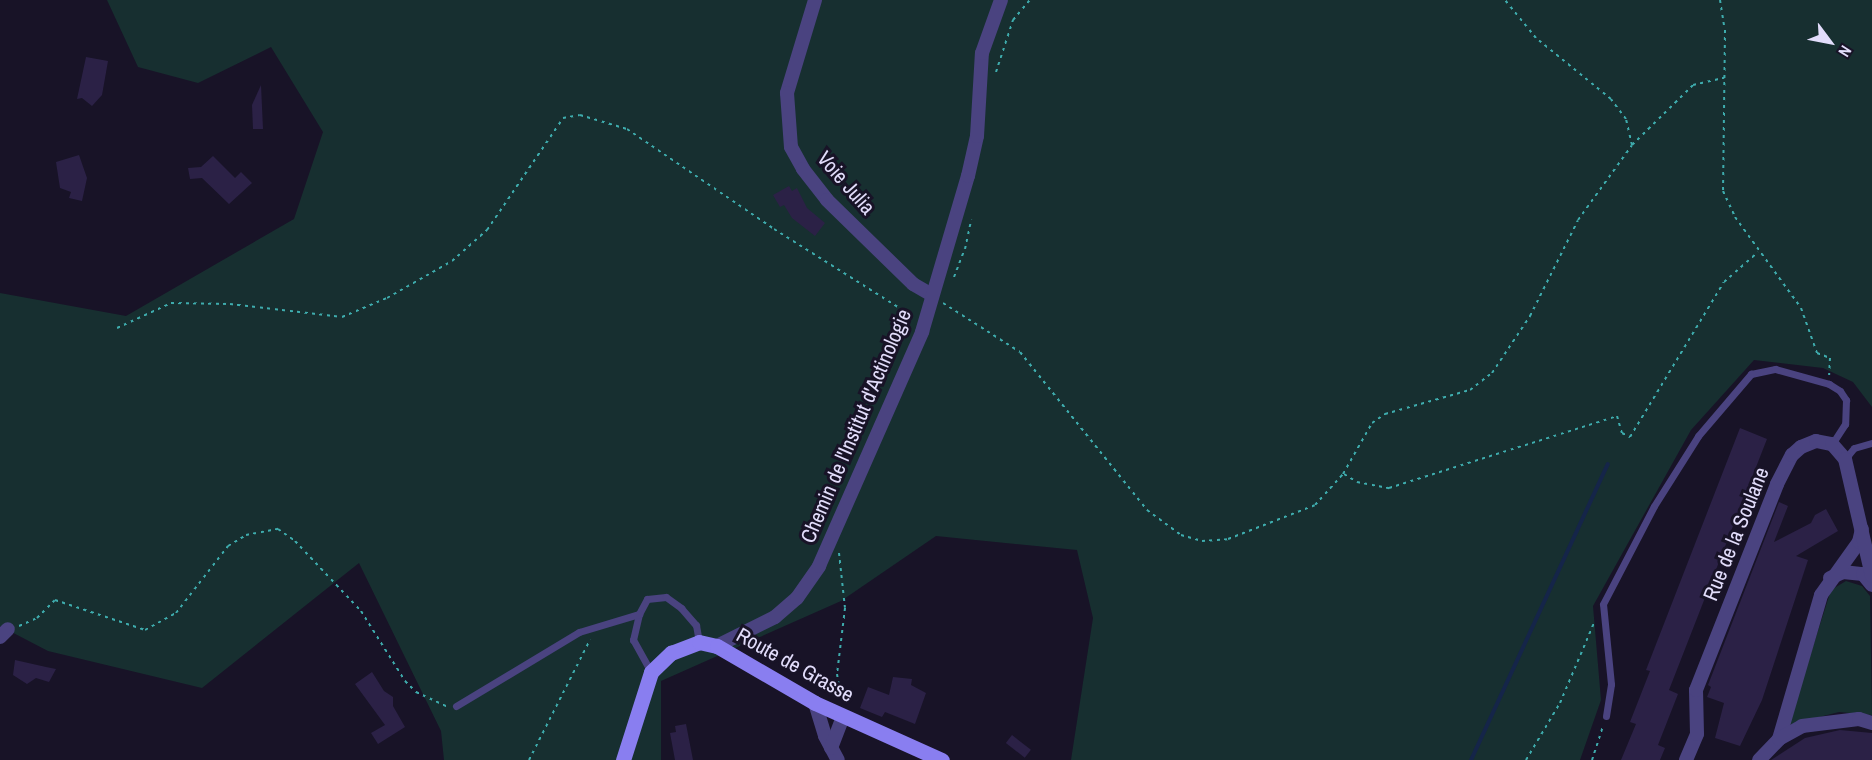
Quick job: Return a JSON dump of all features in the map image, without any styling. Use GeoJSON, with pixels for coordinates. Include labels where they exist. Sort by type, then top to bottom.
{"type":"FeatureCollection","features":[{"type":"Feature","properties":{"kind":"main road","name":"Route de Grasse"},"geometry":{"type":"LineString","coordinates":[[699,642],[717,646],[843,717],[942,760]]}},
{"type":"Feature","properties":{"kind":"main road"},"geometry":{"type":"LineString","coordinates":[[623,760],[651,672],[670,653],[699,642]]}},
{"type":"Feature","properties":{"kind":"street","name":"Voie Julia"},"geometry":{"type":"LineString","coordinates":[[815,0],[787,93],[791,147],[803,169],[827,200],[913,284],[932,296]]}},
{"type":"Feature","properties":{"kind":"street","name":"Chemin de l'Institut d'Actinologie"},"geometry":{"type":"LineString","coordinates":[[717,646],[775,617],[797,598],[819,566],[924,324],[968,176],[977,136],[982,53],[1001,0]]}},
{"type":"Feature","properties":{"kind":"street","name":"Rue de la Soulane"},"geometry":{"type":"LineString","coordinates":[[1686,760],[1697,734],[1696,690],[1777,484],[1792,455],[1801,447],[1816,441],[1832,444]]}},
{"type":"Feature","properties":{"kind":"street"},"geometry":{"type":"LineString","coordinates":[[1832,444],[1845,459],[1872,576]]}},
{"type":"Feature","properties":{"kind":"street"},"geometry":{"type":"LineString","coordinates":[[1779,739],[1830,579],[1858,542],[1862,529]]}},
{"type":"Feature","properties":{"kind":"street"},"geometry":{"type":"LineString","coordinates":[[1830,579],[1843,572],[1863,574],[1872,585]]}},
{"type":"Feature","properties":{"kind":"street"},"geometry":{"type":"LineString","coordinates":[[815,703],[834,754]]}},
{"type":"Feature","properties":{"kind":"street"},"geometry":{"type":"LineString","coordinates":[[834,754],[843,717]]}},
{"type":"Feature","properties":{"kind":"street"},"geometry":{"type":"LineString","coordinates":[[1758,760],[1779,739],[1802,726],[1825,721],[1859,719],[1872,723]]}},
{"type":"Feature","properties":{"kind":"lane"},"geometry":{"type":"LineString","coordinates":[[1606,716],[1611,684],[1603,604],[1654,506],[1698,436],[1751,374],[1774,369],[1829,384],[1846,400],[1845,423],[1832,444]]}},
{"type":"Feature","properties":{"kind":"lane"},"geometry":{"type":"LineString","coordinates":[[1845,459],[1854,448],[1872,443]]}},
{"type":"Feature","properties":{"kind":"lane"},"geometry":{"type":"LineString","coordinates":[[651,672],[633,640],[639,614],[647,599],[666,597],[696,625],[699,642]]}},
{"type":"Feature","properties":{"kind":"lane"},"geometry":{"type":"LineString","coordinates":[[456,706],[579,632],[639,614]]}},
{"type":"Feature","properties":{"kind":"path"},"geometry":{"type":"LineString","coordinates":[[1505,0],[1536,39],[1611,99],[1626,119],[1632,145]]}},
{"type":"Feature","properties":{"kind":"path"},"geometry":{"type":"LineString","coordinates":[[1720,0],[1725,30],[1723,191],[1758,252],[1801,308],[1817,353],[1830,358],[1829,384]]}},
{"type":"Feature","properties":{"kind":"path"},"geometry":{"type":"LineString","coordinates":[[932,296],[1020,352],[1147,510],[1181,535],[1202,541],[1228,539],[1269,526],[1315,505],[1343,474],[1372,423],[1385,414],[1470,390],[1492,373],[1530,316],[1578,220],[1632,145],[1693,85],[1724,78]]}},
{"type":"Feature","properties":{"kind":"path"},"geometry":{"type":"LineString","coordinates":[[117,328],[171,303],[230,304],[342,317],[387,298],[452,261],[487,230],[563,118],[580,115],[627,129],[774,229],[924,324]]}},
{"type":"Feature","properties":{"kind":"path"},"geometry":{"type":"LineString","coordinates":[[1343,474],[1357,482],[1389,488],[1617,416],[1622,433],[1630,437],[1724,282],[1758,252]]}},
{"type":"Feature","properties":{"kind":"path"},"geometry":{"type":"LineString","coordinates":[[3,630],[37,618],[55,600],[145,630],[176,612],[228,546],[246,535],[278,529],[295,541],[361,611],[405,681],[436,704],[456,706]]}},
{"type":"Feature","properties":{"kind":"path"},"geometry":{"type":"LineString","coordinates":[[833,533],[844,585],[837,674],[843,717]]}},
{"type":"Feature","properties":{"kind":"path"},"geometry":{"type":"LineString","coordinates":[[1526,760],[1560,703],[1603,604]]}},
{"type":"Feature","properties":{"kind":"path"},"geometry":{"type":"LineString","coordinates":[[529,760],[596,627]]}},
{"type":"Feature","properties":{"kind":"path"},"geometry":{"type":"LineString","coordinates":[[1592,760],[1606,716]]}},
{"type":"Feature","properties":{"kind":"green space"},"geometry":{"type":"Polygon","coordinates":[[[107,0],[1872,0],[1872,407],[1853,382],[1823,368],[1754,360],[1691,430],[1593,606],[1601,700],[1580,760],[1071,760],[1093,618],[1077,550],[936,536],[841,601],[661,681],[661,760],[444,760],[441,731],[359,563],[202,688],[48,651],[0,626],[0,293],[126,316],[294,219],[323,132],[271,47],[198,83],[138,67],[107,0]]]}},
{"type":"Feature","properties":{"kind":"green space"},"geometry":{"type":"Polygon","coordinates":[[[1846,581],[1862,586],[1870,596],[1872,715],[1839,712],[1788,725],[1831,590],[1846,581]]]}},
{"type":"Feature","properties":{"kind":"building"},"geometry":{"type":"Polygon","coordinates":[[[86,57],[108,61],[102,95],[92,106],[82,98],[77,99],[86,57]]]}},
{"type":"Feature","properties":{"kind":"building"},"geometry":{"type":"Polygon","coordinates":[[[261,85],[263,129],[253,129],[252,105],[261,85]]]}},
{"type":"Feature","properties":{"kind":"building"},"geometry":{"type":"Polygon","coordinates":[[[79,155],[87,178],[82,201],[69,198],[71,192],[60,188],[56,162],[79,155]]]}},
{"type":"Feature","properties":{"kind":"building"},"geometry":{"type":"Polygon","coordinates":[[[213,156],[235,178],[241,172],[252,183],[229,204],[202,178],[190,179],[188,168],[201,167],[213,156]]]}},
{"type":"Feature","properties":{"kind":"building"},"geometry":{"type":"Polygon","coordinates":[[[789,186],[792,191],[797,188],[807,208],[825,223],[815,236],[792,218],[784,205],[780,207],[773,195],[789,186]]]}},
{"type":"Feature","properties":{"kind":"building"},"geometry":{"type":"Polygon","coordinates":[[[1740,428],[1767,439],[1669,690],[1678,694],[1658,745],[1665,748],[1660,760],[1621,760],[1636,724],[1630,722],[1650,671],[1646,670],[1740,428]]]}},
{"type":"Feature","properties":{"kind":"building"},"geometry":{"type":"Polygon","coordinates":[[[1779,502],[1788,506],[1774,542],[1811,523],[1815,515],[1826,509],[1838,531],[1796,556],[1808,560],[1762,700],[1740,746],[1715,738],[1724,703],[1707,697],[1711,687],[1708,685],[1779,502]]]}},
{"type":"Feature","properties":{"kind":"building"},"geometry":{"type":"Polygon","coordinates":[[[15,660],[56,669],[49,682],[36,678],[27,684],[13,675],[15,660]]]}},
{"type":"Feature","properties":{"kind":"building"},"geometry":{"type":"Polygon","coordinates":[[[372,672],[384,691],[393,697],[393,706],[405,727],[378,744],[371,733],[385,725],[355,684],[372,672]]]}},
{"type":"Feature","properties":{"kind":"building"},"geometry":{"type":"Polygon","coordinates":[[[893,677],[912,679],[911,685],[926,693],[915,724],[885,712],[882,717],[860,708],[868,687],[889,695],[893,677]]]}},
{"type":"Feature","properties":{"kind":"building"},"geometry":{"type":"Polygon","coordinates":[[[686,724],[693,760],[675,760],[670,733],[676,732],[675,726],[686,724]]]}},
{"type":"Feature","properties":{"kind":"building"},"geometry":{"type":"Polygon","coordinates":[[[1840,730],[1872,733],[1872,760],[1771,760],[1805,738],[1840,730]]]}},
{"type":"Feature","properties":{"kind":"building"},"geometry":{"type":"Polygon","coordinates":[[[1012,735],[1031,750],[1025,758],[1006,743],[1012,735]]]}},
{"type":"Feature","properties":{"kind":"waterway"},"geometry":{"type":"LineString","coordinates":[[1471,760],[1608,464]]}}]}
